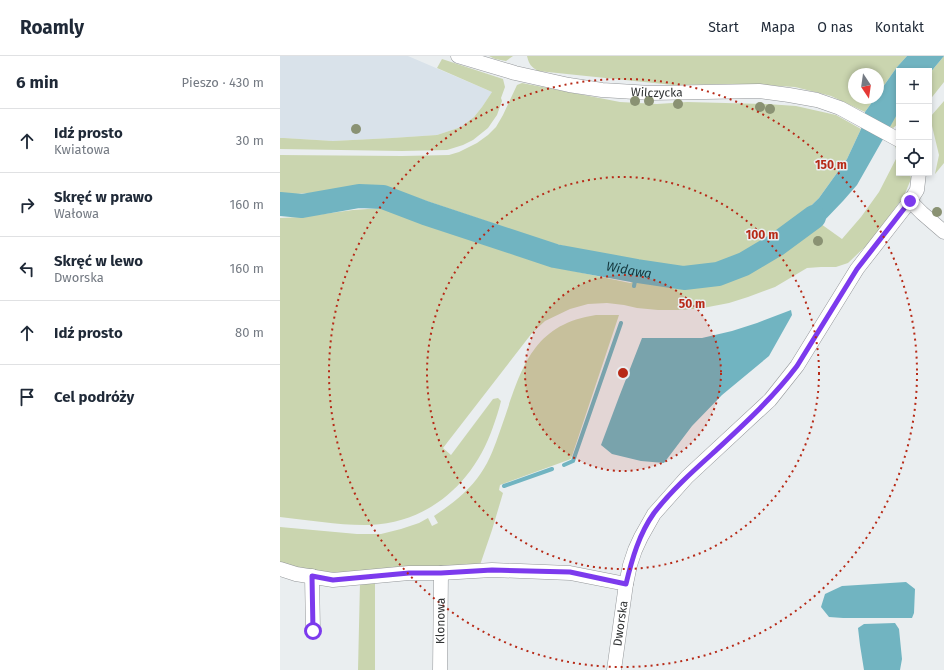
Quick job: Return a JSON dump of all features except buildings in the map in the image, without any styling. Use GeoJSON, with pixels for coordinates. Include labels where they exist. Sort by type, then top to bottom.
{"type":"FeatureCollection","features":[{"type":"Feature","properties":{"kind":"street","name":"Wilczycka"},"geometry":{"type":"LineString","coordinates":[[458,56],[515,74],[584,87],[625,92],[759,91],[789,94],[817,100],[840,108],[896,138]]}},
{"type":"Feature","properties":{"kind":"street","name":"Dworska"},"geometry":{"type":"LineString","coordinates":[[614,670],[626,584],[635,550],[654,514],[687,477],[770,400],[787,380],[857,269],[910,201],[917,190],[919,176]]}},
{"type":"Feature","properties":{"kind":"street"},"geometry":{"type":"LineString","coordinates":[[910,201],[944,232]]}},
{"type":"Feature","properties":{"kind":"street"},"geometry":{"type":"LineString","coordinates":[[280,569],[296,574],[333,580],[409,573],[492,570],[570,572],[626,584]]}},
{"type":"Feature","properties":{"kind":"street","name":"Klonowa"},"geometry":{"type":"LineString","coordinates":[[440,670],[441,573]]}},
{"type":"Feature","properties":{"kind":"street"},"geometry":{"type":"LineString","coordinates":[[312,576],[313,631]]}},
{"type":"Feature","properties":{"kind":"shaded area"},"geometry":{"type":"Polygon","coordinates":[[[280,56],[408,56],[492,92],[474,117],[461,127],[437,135],[333,141],[280,138],[280,56]]]}},
{"type":"Feature","properties":{"kind":"green space"},"geometry":{"type":"Polygon","coordinates":[[[489,56],[513,56],[506,61],[489,56]]]}},
{"type":"Feature","properties":{"kind":"green space"},"geometry":{"type":"Polygon","coordinates":[[[527,56],[907,56],[896,68],[884,85],[884,68],[848,68],[848,104],[831,96],[795,87],[745,84],[673,85],[538,71],[529,61],[527,56]]]}},
{"type":"Feature","properties":{"kind":"green space"},"geometry":{"type":"Polygon","coordinates":[[[944,56],[944,82],[932,97],[932,70],[944,56]]]}},
{"type":"Feature","properties":{"kind":"green space"},"geometry":{"type":"Polygon","coordinates":[[[442,59],[503,79],[505,87],[497,115],[488,128],[473,140],[447,150],[402,151],[280,149],[280,138],[333,141],[392,138],[437,135],[461,127],[474,117],[492,92],[437,68],[442,59]]]}},
{"type":"Feature","properties":{"kind":"green space"},"geometry":{"type":"Polygon","coordinates":[[[522,83],[620,102],[657,104],[687,102],[796,106],[836,115],[861,129],[847,159],[819,198],[784,232],[740,256],[708,267],[681,269],[594,253],[543,241],[391,189],[280,195],[280,155],[449,155],[477,143],[488,135],[496,127],[503,115],[517,85],[522,83]]]}},
{"type":"Feature","properties":{"kind":"green space"},"geometry":{"type":"Polygon","coordinates":[[[944,101],[944,163],[935,174],[939,155],[932,126],[932,115],[944,101]]]}},
{"type":"Feature","properties":{"kind":"green space"},"geometry":{"type":"Polygon","coordinates":[[[848,104],[871,104],[865,112],[848,104]]]}},
{"type":"Feature","properties":{"kind":"green space"},"geometry":{"type":"Polygon","coordinates":[[[896,116],[896,126],[893,128],[889,127],[896,116]]]}},
{"type":"Feature","properties":{"kind":"green space"},"geometry":{"type":"Polygon","coordinates":[[[896,159],[896,176],[910,176],[911,179],[904,196],[870,242],[848,263],[836,267],[807,268],[775,287],[729,303],[703,308],[658,310],[607,303],[588,304],[570,309],[545,321],[532,333],[443,448],[451,455],[493,399],[498,398],[501,401],[485,447],[474,465],[462,481],[447,496],[431,507],[412,516],[392,522],[371,525],[337,524],[280,517],[280,218],[382,208],[437,229],[564,269],[630,283],[642,278],[699,284],[739,276],[777,256],[821,224],[842,239],[861,217],[879,192],[896,159]]]}},
{"type":"Feature","properties":{"kind":"green space"},"geometry":{"type":"Polygon","coordinates":[[[596,315],[619,315],[571,459],[500,485],[499,490],[503,493],[480,565],[352,573],[307,572],[280,564],[280,527],[357,534],[381,534],[419,523],[428,518],[432,526],[438,523],[434,516],[454,502],[466,491],[476,480],[487,463],[521,372],[541,341],[555,329],[573,321],[596,315]]]}},
{"type":"Feature","properties":{"kind":"green space"},"geometry":{"type":"Polygon","coordinates":[[[360,582],[375,582],[375,670],[358,670],[360,582]]]}},
{"type":"Feature","properties":{"kind":"water"},"geometry":{"type":"Polygon","coordinates":[[[907,56],[944,56],[932,70],[932,68],[896,68],[907,56]]]}},
{"type":"Feature","properties":{"kind":"water"},"geometry":{"type":"Polygon","coordinates":[[[896,68],[896,116],[857,185],[821,224],[797,241],[784,232],[819,198],[847,159],[861,129],[865,112],[871,104],[884,104],[884,85],[896,68]]]}},
{"type":"Feature","properties":{"kind":"water"},"geometry":{"type":"Polygon","coordinates":[[[791,310],[792,315],[769,356],[722,395],[692,426],[664,463],[641,461],[612,454],[601,445],[642,338],[702,338],[732,331],[791,310]]]}},
{"type":"Feature","properties":{"kind":"water"},"geometry":{"type":"Polygon","coordinates":[[[906,582],[915,589],[914,613],[912,618],[829,617],[821,607],[825,594],[842,586],[906,582]]]}},
{"type":"Feature","properties":{"kind":"water"},"geometry":{"type":"Polygon","coordinates":[[[895,623],[899,629],[902,659],[900,670],[864,670],[858,628],[864,624],[895,623]]]}},
{"type":"Feature","properties":{"kind":"waterway","name":"Widawa"},"geometry":{"type":"LineString","coordinates":[[280,204],[302,206],[359,196],[383,197],[425,213],[555,256],[684,278],[718,274],[744,264],[776,245],[814,217]]}},
{"type":"Feature","properties":{"kind":"waterway"},"geometry":{"type":"LineString","coordinates":[[634,286],[637,271]]}},
{"type":"Feature","properties":{"kind":"waterway"},"geometry":{"type":"LineString","coordinates":[[564,465],[573,461],[621,323]]}},
{"type":"Feature","properties":{"kind":"waterway"},"geometry":{"type":"LineString","coordinates":[[504,486],[552,469]]}},
{"type":"Feature","properties":{"kind":"route"},"geometry":{"type":"LineString","coordinates":[[313,631],[312,576],[333,580],[409,573],[492,570],[570,572],[626,584],[635,550],[654,514],[687,477],[770,400],[787,380],[857,269],[910,201]]}}]}
